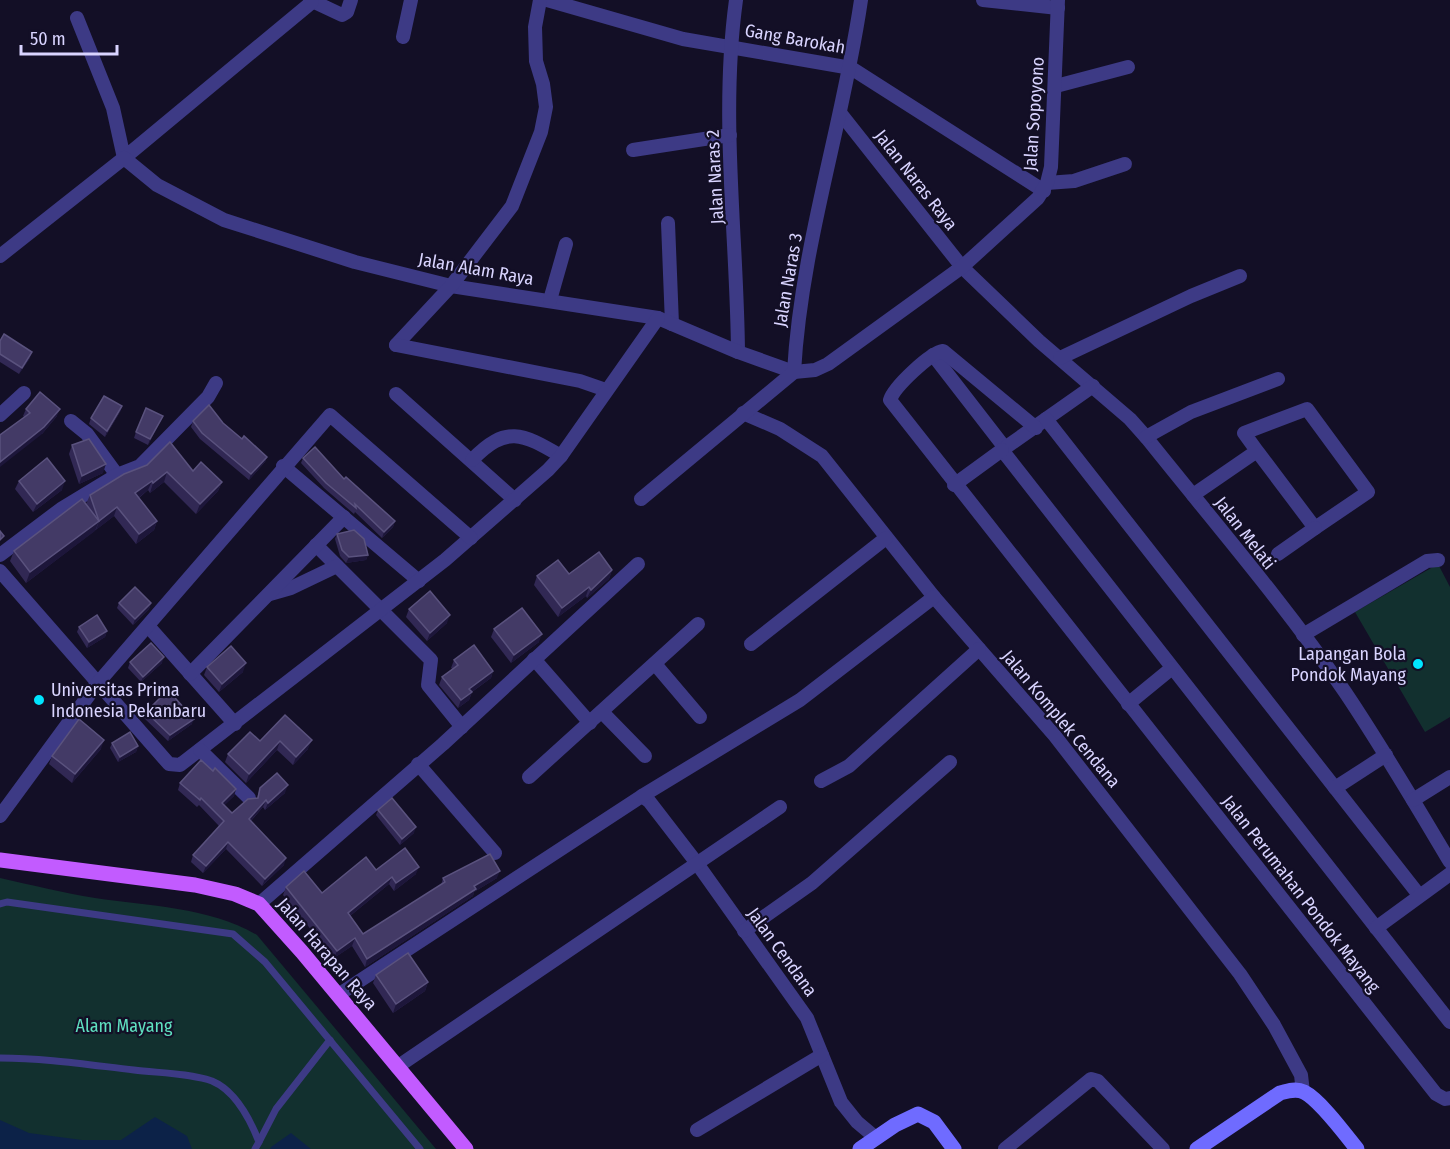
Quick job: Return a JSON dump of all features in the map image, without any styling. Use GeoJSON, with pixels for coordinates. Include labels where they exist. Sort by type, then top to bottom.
{"type":"FeatureCollection","features":[{"type":"Feature","properties":{"kind":"main road","name":"Jalan Harapan Raya"},"geometry":{"type":"LineString","coordinates":[[0,860],[195,885],[236,894],[258,904],[338,995],[466,1149]]}},
{"type":"Feature","properties":{"kind":"street"},"geometry":{"type":"LineString","coordinates":[[0,256],[124,158],[311,1],[342,15],[347,12],[351,0]]}},
{"type":"Feature","properties":{"kind":"street"},"geometry":{"type":"LineString","coordinates":[[403,37],[411,0]]}},
{"type":"Feature","properties":{"kind":"street"},"geometry":{"type":"LineString","coordinates":[[540,0],[535,27],[536,61],[543,84],[546,107],[541,132],[512,206],[451,286],[396,345],[580,381],[606,390]]}},
{"type":"Feature","properties":{"kind":"street","name":"Gang Barokah"},"geometry":{"type":"LineString","coordinates":[[547,0],[683,39],[851,68],[1045,187]]}},
{"type":"Feature","properties":{"kind":"street","name":"Jalan Naras 2"},"geometry":{"type":"LineString","coordinates":[[736,0],[730,46],[730,135],[737,271],[738,352]]}},
{"type":"Feature","properties":{"kind":"street","name":"Jalan Naras 3"},"geometry":{"type":"LineString","coordinates":[[794,372],[801,300],[825,173],[851,68],[861,0]]}},
{"type":"Feature","properties":{"kind":"street"},"geometry":{"type":"LineString","coordinates":[[983,0],[1058,4]]}},
{"type":"Feature","properties":{"kind":"street","name":"Jalan Sopoyono"},"geometry":{"type":"LineString","coordinates":[[962,267],[1045,187],[1051,166],[1058,4]]}},
{"type":"Feature","properties":{"kind":"street"},"geometry":{"type":"LineString","coordinates":[[77,18],[113,108],[124,158]]}},
{"type":"Feature","properties":{"kind":"street"},"geometry":{"type":"LineString","coordinates":[[1056,86],[1128,67]]}},
{"type":"Feature","properties":{"kind":"street","name":"Jalan Naras Raya"},"geometry":{"type":"LineString","coordinates":[[841,114],[962,267]]}},
{"type":"Feature","properties":{"kind":"street"},"geometry":{"type":"LineString","coordinates":[[633,150],[730,135]]}},
{"type":"Feature","properties":{"kind":"street","name":"Jalan Alam Raya"},"geometry":{"type":"LineString","coordinates":[[124,158],[158,185],[224,220],[355,262],[451,286],[657,318],[738,352],[794,372]]}},
{"type":"Feature","properties":{"kind":"street"},"geometry":{"type":"LineString","coordinates":[[1045,187],[1074,181],[1125,164]]}},
{"type":"Feature","properties":{"kind":"street"},"geometry":{"type":"LineString","coordinates":[[668,223],[672,324]]}},
{"type":"Feature","properties":{"kind":"street"},"geometry":{"type":"LineString","coordinates":[[550,300],[566,244]]}},
{"type":"Feature","properties":{"kind":"street"},"geometry":{"type":"LineString","coordinates":[[641,499],[794,372],[815,370],[828,364],[962,267]]}},
{"type":"Feature","properties":{"kind":"street","name":"Jalan Melati"},"geometry":{"type":"LineString","coordinates":[[962,267],[1146,437],[1303,635],[1386,755],[1413,800],[1446,845],[1450,862]]}},
{"type":"Feature","properties":{"kind":"street"},"geometry":{"type":"LineString","coordinates":[[1060,358],[1191,296],[1240,276]]}},
{"type":"Feature","properties":{"kind":"street"},"geometry":{"type":"LineString","coordinates":[[0,571],[169,764],[180,765],[419,580],[515,500],[561,456],[657,318]]}},
{"type":"Feature","properties":{"kind":"street"},"geometry":{"type":"LineString","coordinates":[[1419,895],[1041,424],[951,356],[943,351],[933,355],[1172,668],[1450,1022]]}},
{"type":"Feature","properties":{"kind":"street","name":"Jalan Perumahan Pondok Mayang"},"geometry":{"type":"LineString","coordinates":[[933,355],[894,392],[891,396],[891,404],[1436,1094],[1445,1099],[1450,1098]]}},
{"type":"Feature","properties":{"kind":"street"},"geometry":{"type":"LineString","coordinates":[[1146,437],[1191,412],[1278,380]]}},
{"type":"Feature","properties":{"kind":"street"},"geometry":{"type":"LineString","coordinates":[[0,555],[61,509],[117,475],[131,471],[147,460],[208,397],[216,383]]}},
{"type":"Feature","properties":{"kind":"street"},"geometry":{"type":"LineString","coordinates":[[954,484],[1093,386]]}},
{"type":"Feature","properties":{"kind":"street"},"geometry":{"type":"LineString","coordinates":[[0,415],[24,393]]}},
{"type":"Feature","properties":{"kind":"street"},"geometry":{"type":"LineString","coordinates":[[396,394],[515,500]]}},
{"type":"Feature","properties":{"kind":"street"},"geometry":{"type":"LineString","coordinates":[[1278,554],[1368,492],[1307,409],[1244,433],[1315,528]]}},
{"type":"Feature","properties":{"kind":"street","name":"Jalan Komplek Cendana"},"geometry":{"type":"LineString","coordinates":[[743,414],[780,429],[822,456],[934,597],[1055,736],[1240,974],[1274,1025],[1301,1075],[1304,1092]]}},
{"type":"Feature","properties":{"kind":"street"},"geometry":{"type":"LineString","coordinates":[[0,816],[97,684],[283,466],[330,415],[471,538]]}},
{"type":"Feature","properties":{"kind":"street"},"geometry":{"type":"LineString","coordinates":[[71,421],[87,434],[117,475]]}},
{"type":"Feature","properties":{"kind":"street"},"geometry":{"type":"LineString","coordinates":[[472,460],[488,444],[513,435],[527,436],[561,456]]}},
{"type":"Feature","properties":{"kind":"street"},"geometry":{"type":"LineString","coordinates":[[1193,495],[1257,451]]}},
{"type":"Feature","properties":{"kind":"street"},"geometry":{"type":"LineString","coordinates":[[283,466],[419,580]]}},
{"type":"Feature","properties":{"kind":"street"},"geometry":{"type":"LineString","coordinates":[[190,674],[344,517]]}},
{"type":"Feature","properties":{"kind":"street"},"geometry":{"type":"LineString","coordinates":[[752,644],[886,538]]}},
{"type":"Feature","properties":{"kind":"street"},"geometry":{"type":"LineString","coordinates":[[316,545],[431,660],[428,685],[462,727]]}},
{"type":"Feature","properties":{"kind":"street"},"geometry":{"type":"LineString","coordinates":[[1303,635],[1427,561],[1438,560]]}},
{"type":"Feature","properties":{"kind":"street"},"geometry":{"type":"LineString","coordinates":[[258,904],[462,727],[638,564]]}},
{"type":"Feature","properties":{"kind":"street"},"geometry":{"type":"LineString","coordinates":[[268,594],[291,588],[337,566]]}},
{"type":"Feature","properties":{"kind":"street"},"geometry":{"type":"LineString","coordinates":[[338,995],[642,796],[800,700],[934,597]]}},
{"type":"Feature","properties":{"kind":"street"},"geometry":{"type":"LineString","coordinates":[[529,777],[698,624]]}},
{"type":"Feature","properties":{"kind":"street"},"geometry":{"type":"LineString","coordinates":[[148,626],[235,724]]}},
{"type":"Feature","properties":{"kind":"street"},"geometry":{"type":"LineString","coordinates":[[821,781],[849,766],[979,649]]}},
{"type":"Feature","properties":{"kind":"street"},"geometry":{"type":"LineString","coordinates":[[534,659],[590,723]]}},
{"type":"Feature","properties":{"kind":"street"},"geometry":{"type":"LineString","coordinates":[[655,664],[700,717]]}},
{"type":"Feature","properties":{"kind":"street"},"geometry":{"type":"LineString","coordinates":[[1128,704],[1172,668]]}},
{"type":"Feature","properties":{"kind":"street"},"geometry":{"type":"LineString","coordinates":[[602,712],[645,756]]}},
{"type":"Feature","properties":{"kind":"street"},"geometry":{"type":"LineString","coordinates":[[200,750],[249,798]]}},
{"type":"Feature","properties":{"kind":"street"},"geometry":{"type":"LineString","coordinates":[[1335,788],[1386,755]]}},
{"type":"Feature","properties":{"kind":"street"},"geometry":{"type":"LineString","coordinates":[[744,931],[812,883],[950,762]]}},
{"type":"Feature","properties":{"kind":"street"},"geometry":{"type":"LineString","coordinates":[[418,764],[495,853]]}},
{"type":"Feature","properties":{"kind":"street"},"geometry":{"type":"LineString","coordinates":[[1413,800],[1450,778]]}},
{"type":"Feature","properties":{"kind":"street","name":"Jalan Cendana"},"geometry":{"type":"LineString","coordinates":[[642,796],[649,801],[696,862],[807,1018],[842,1102],[857,1122],[876,1138]]}},
{"type":"Feature","properties":{"kind":"street"},"geometry":{"type":"LineString","coordinates":[[397,1066],[780,807]]}},
{"type":"Feature","properties":{"kind":"street"},"geometry":{"type":"LineString","coordinates":[[1376,928],[1450,874]]}},
{"type":"Feature","properties":{"kind":"street"},"geometry":{"type":"LineString","coordinates":[[697,1130],[822,1056]]}},
{"type":"Feature","properties":{"kind":"street"},"geometry":{"type":"LineString","coordinates":[[1005,1149],[1091,1079],[1098,1081],[1163,1149]]}},
{"type":"Feature","properties":{"kind":"street"},"geometry":{"type":"LineString","coordinates":[[1197,1149],[1280,1093],[1293,1090],[1304,1092],[1331,1118],[1357,1149]]}},
{"type":"Feature","properties":{"kind":"street"},"geometry":{"type":"LineString","coordinates":[[861,1149],[913,1115],[924,1114],[934,1122],[954,1149]]}},
{"type":"Feature","properties":{"kind":"lane"},"geometry":{"type":"LineString","coordinates":[[0,904],[7,902],[233,934],[265,962],[420,1149]]}},
{"type":"Feature","properties":{"kind":"lane"},"geometry":{"type":"LineString","coordinates":[[257,1145],[276,1109],[330,1040]]}},
{"type":"Feature","properties":{"kind":"lane"},"geometry":{"type":"LineString","coordinates":[[0,1058],[146,1071],[212,1082],[227,1090],[240,1105],[252,1124],[257,1145]]}},
{"type":"Feature","properties":{"kind":"green space","name":"Lapangan Bola Pondok Mayang"},"geometry":{"type":"Polygon","coordinates":[[[1438,564],[1450,587],[1450,717],[1425,732],[1355,612],[1438,564]]]}},
{"type":"Feature","properties":{"kind":"green space","name":"Alam Mayang"},"geometry":{"type":"Polygon","coordinates":[[[0,878],[83,896],[199,913],[257,935],[436,1149],[0,1149],[0,878]]]}},
{"type":"Feature","properties":{"kind":"water"},"geometry":{"type":"Polygon","coordinates":[[[155,1117],[187,1136],[192,1149],[0,1149],[0,1120],[29,1133],[82,1140],[121,1140],[155,1117]]]}},
{"type":"Feature","properties":{"kind":"water"},"geometry":{"type":"Polygon","coordinates":[[[291,1133],[311,1149],[270,1149],[271,1147],[291,1133]]]}},
{"type":"Feature","properties":{"kind":"building"},"geometry":{"type":"Polygon","coordinates":[[[4,334],[32,352],[22,368],[0,354],[0,341],[4,334]]]}},
{"type":"Feature","properties":{"kind":"building"},"geometry":{"type":"Polygon","coordinates":[[[40,392],[60,409],[44,427],[0,462],[0,435],[30,413],[26,409],[40,392]]]}},
{"type":"Feature","properties":{"kind":"building"},"geometry":{"type":"Polygon","coordinates":[[[104,396],[122,406],[107,431],[91,418],[104,396]]]}},
{"type":"Feature","properties":{"kind":"building"},"geometry":{"type":"Polygon","coordinates":[[[209,405],[223,423],[242,439],[244,436],[267,457],[251,474],[202,433],[193,421],[209,405]]]}},
{"type":"Feature","properties":{"kind":"building"},"geometry":{"type":"Polygon","coordinates":[[[146,408],[163,416],[150,439],[136,432],[146,408]]]}},
{"type":"Feature","properties":{"kind":"building"},"geometry":{"type":"Polygon","coordinates":[[[89,439],[106,464],[82,476],[72,445],[89,439]]]}},
{"type":"Feature","properties":{"kind":"building"},"geometry":{"type":"Polygon","coordinates":[[[170,442],[193,471],[201,462],[222,482],[200,504],[167,472],[135,493],[157,521],[139,534],[117,507],[99,521],[90,495],[124,474],[147,465],[170,442]]]}},
{"type":"Feature","properties":{"kind":"building"},"geometry":{"type":"Polygon","coordinates":[[[315,447],[344,479],[346,477],[395,521],[384,532],[355,504],[356,508],[326,483],[303,458],[315,447]]]}},
{"type":"Feature","properties":{"kind":"building"},"geometry":{"type":"Polygon","coordinates":[[[47,458],[65,481],[37,504],[19,481],[47,458]]]}},
{"type":"Feature","properties":{"kind":"building"},"geometry":{"type":"Polygon","coordinates":[[[82,499],[99,521],[30,572],[14,551],[82,499]]]}},
{"type":"Feature","properties":{"kind":"building"},"geometry":{"type":"Polygon","coordinates":[[[354,530],[364,539],[368,555],[349,557],[342,550],[337,534],[354,530]]]}},
{"type":"Feature","properties":{"kind":"building"},"geometry":{"type":"Polygon","coordinates":[[[599,552],[612,570],[591,590],[589,587],[562,608],[537,576],[558,560],[569,574],[599,552]]]}},
{"type":"Feature","properties":{"kind":"building"},"geometry":{"type":"Polygon","coordinates":[[[135,587],[151,603],[135,619],[119,603],[135,587]]]}},
{"type":"Feature","properties":{"kind":"building"},"geometry":{"type":"Polygon","coordinates":[[[430,591],[450,615],[430,633],[409,609],[430,591]]]}},
{"type":"Feature","properties":{"kind":"building"},"geometry":{"type":"Polygon","coordinates":[[[522,608],[542,634],[514,655],[494,629],[522,608]]]}},
{"type":"Feature","properties":{"kind":"building"},"geometry":{"type":"Polygon","coordinates":[[[97,615],[107,631],[89,642],[79,627],[97,615]]]}},
{"type":"Feature","properties":{"kind":"building"},"geometry":{"type":"Polygon","coordinates":[[[151,643],[164,657],[143,677],[130,662],[151,643]]]}},
{"type":"Feature","properties":{"kind":"building"},"geometry":{"type":"Polygon","coordinates":[[[474,645],[493,671],[469,689],[472,692],[461,700],[442,677],[458,665],[454,660],[474,645]]]}},
{"type":"Feature","properties":{"kind":"building"},"geometry":{"type":"Polygon","coordinates":[[[231,646],[246,663],[222,684],[207,667],[231,646]]]}},
{"type":"Feature","properties":{"kind":"building"},"geometry":{"type":"Polygon","coordinates":[[[168,690],[194,719],[170,735],[146,712],[168,690]]]}},
{"type":"Feature","properties":{"kind":"building"},"geometry":{"type":"Polygon","coordinates":[[[285,715],[312,740],[296,757],[280,741],[249,774],[228,754],[250,732],[260,741],[285,715]]]}},
{"type":"Feature","properties":{"kind":"building"},"geometry":{"type":"Polygon","coordinates":[[[79,719],[104,740],[75,774],[52,756],[79,719]]]}},
{"type":"Feature","properties":{"kind":"building"},"geometry":{"type":"Polygon","coordinates":[[[130,732],[138,746],[120,757],[112,743],[130,732]]]}},
{"type":"Feature","properties":{"kind":"building"},"geometry":{"type":"Polygon","coordinates":[[[201,760],[213,771],[215,768],[236,789],[222,803],[232,813],[248,799],[258,798],[260,788],[277,773],[288,785],[268,803],[266,800],[249,819],[286,858],[265,879],[228,842],[206,866],[193,855],[224,821],[201,798],[200,800],[180,783],[201,760]]]}},
{"type":"Feature","properties":{"kind":"building"},"geometry":{"type":"Polygon","coordinates":[[[392,798],[416,827],[402,839],[378,810],[392,798]]]}},
{"type":"Feature","properties":{"kind":"building"},"geometry":{"type":"Polygon","coordinates":[[[405,848],[419,867],[396,883],[392,877],[348,913],[363,934],[445,882],[443,878],[490,854],[500,871],[474,886],[476,889],[367,959],[355,938],[337,951],[286,887],[304,871],[322,893],[366,857],[376,870],[405,848]]]}},
{"type":"Feature","properties":{"kind":"building"},"geometry":{"type":"Polygon","coordinates":[[[408,953],[428,982],[396,1004],[376,975],[408,953]]]}},
{"type":"Feature","properties":{"kind":"place","name":"Lapangan Bola Pondok Mayang"},"geometry":{"type":"Point","coordinates":[1418,664]}},
{"type":"Feature","properties":{"kind":"place","name":"Universitas Prima Indonesia Pekanbaru"},"geometry":{"type":"Point","coordinates":[39,700]}}]}
